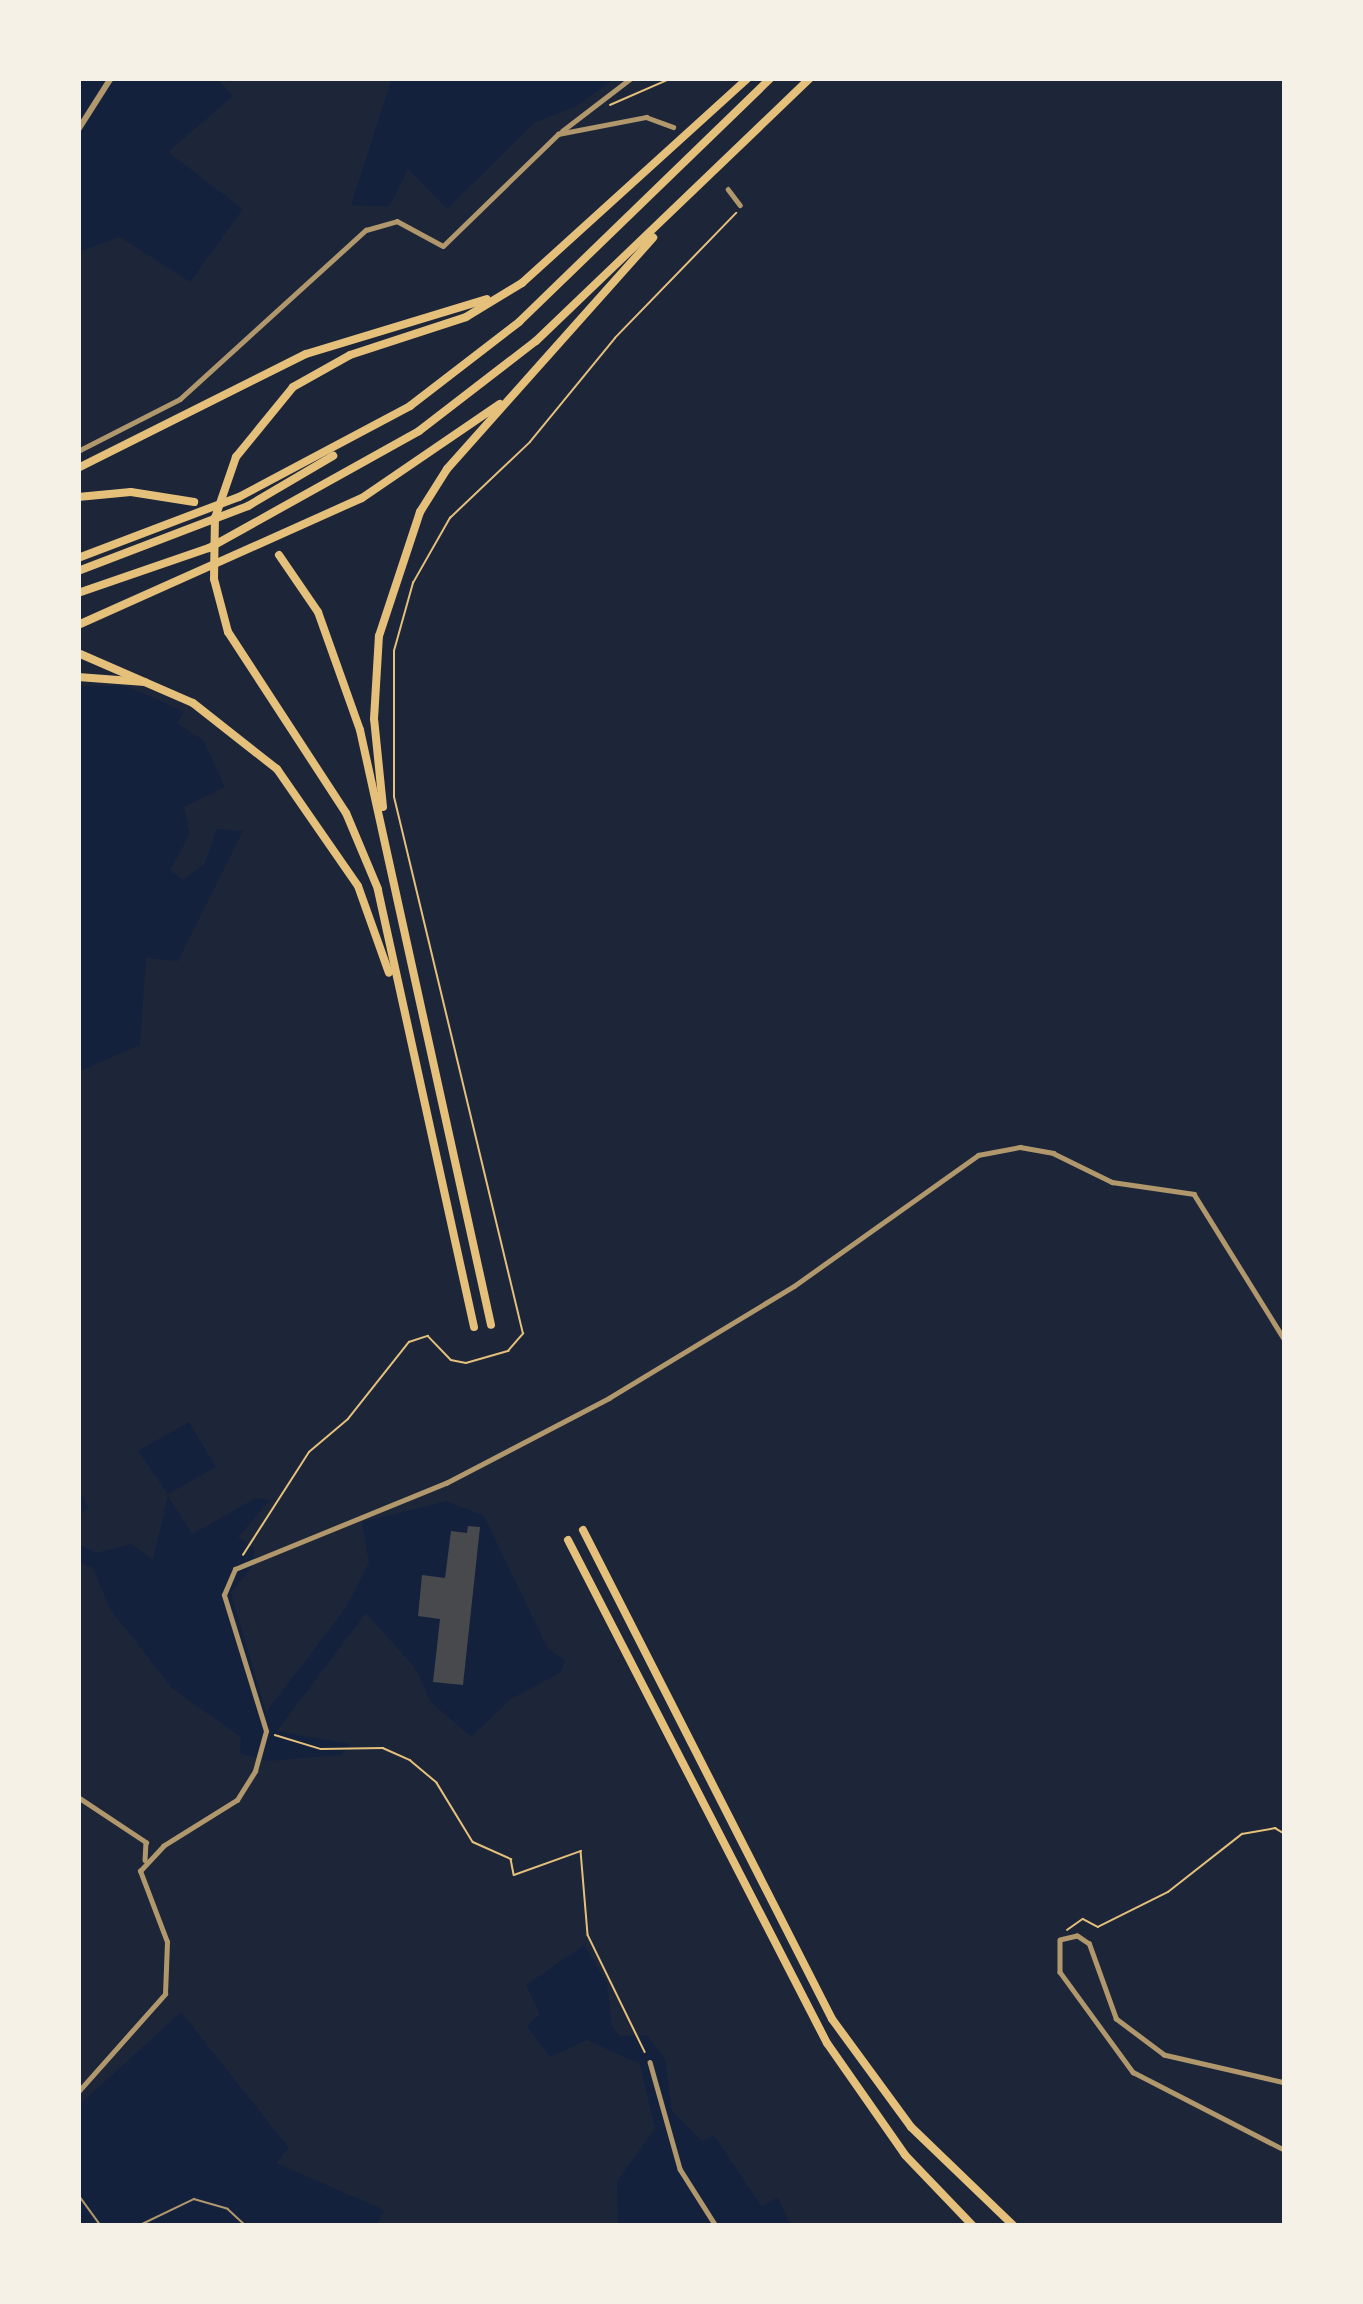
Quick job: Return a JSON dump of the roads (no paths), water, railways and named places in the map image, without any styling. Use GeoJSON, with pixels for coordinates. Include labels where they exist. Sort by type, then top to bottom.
{"type":"FeatureCollection","features":[{"type":"Feature","properties":{"kind":"highway"},"geometry":{"type":"LineString","coordinates":[[474,1327],[427,1138],[397,998],[386,917],[363,848],[332,789],[243,664],[218,602],[213,550],[225,481],[253,429],[307,378],[466,317],[544,267],[748,78]]}},
{"type":"Feature","properties":{"kind":"highway"},"geometry":{"type":"LineString","coordinates":[[78,571],[248,506],[364,436],[519,322],[770,78]]}},
{"type":"Feature","properties":{"kind":"highway"},"geometry":{"type":"LineString","coordinates":[[78,593],[209,548],[367,466],[506,367],[810,78]]}},
{"type":"Feature","properties":{"kind":"highway"},"geometry":{"type":"LineString","coordinates":[[388,850],[374,719],[388,597],[433,489],[674,212]]}},
{"type":"Feature","properties":{"kind":"highway"},"geometry":{"type":"LineString","coordinates":[[78,468],[306,354],[505,293]]}},
{"type":"Feature","properties":{"kind":"highway"},"geometry":{"type":"LineString","coordinates":[[78,625],[362,498],[519,390]]}},
{"type":"Feature","properties":{"kind":"highway"},"geometry":{"type":"LineString","coordinates":[[78,558],[192,518],[364,436]]}},
{"type":"Feature","properties":{"kind":"highway"},"geometry":{"type":"LineString","coordinates":[[78,497],[130,492],[194,502]]}},
{"type":"Feature","properties":{"kind":"highway"},"geometry":{"type":"LineString","coordinates":[[279,555],[310,596],[337,657],[388,850],[491,1325]]}},
{"type":"Feature","properties":{"kind":"highway"},"geometry":{"type":"LineString","coordinates":[[78,653],[158,685],[223,722],[306,802],[358,886],[397,998]]}},
{"type":"Feature","properties":{"kind":"highway"},"geometry":{"type":"LineString","coordinates":[[78,677],[158,685]]}},
{"type":"Feature","properties":{"kind":"highway"},"geometry":{"type":"LineString","coordinates":[[583,1530],[832,2019],[911,2127],[1014,2226]]}},
{"type":"Feature","properties":{"kind":"highway"},"geometry":{"type":"LineString","coordinates":[[568,1540],[827,2043],[905,2155],[973,2226]]}},
{"type":"Feature","properties":{"kind":"street"},"geometry":{"type":"LineString","coordinates":[[78,130],[111,78]]}},
{"type":"Feature","properties":{"kind":"street"},"geometry":{"type":"LineString","coordinates":[[78,451],[180,399],[366,230],[397,221],[449,243],[473,209],[558,134],[632,78]]}},
{"type":"Feature","properties":{"kind":"street"},"geometry":{"type":"LineString","coordinates":[[558,134],[646,117],[674,127]]}},
{"type":"Feature","properties":{"kind":"street"},"geometry":{"type":"LineString","coordinates":[[728,189],[738,207]]}},
{"type":"Feature","properties":{"kind":"street"},"geometry":{"type":"LineString","coordinates":[[140,1870],[163,1846],[237,1800],[266,1731],[224,1595],[235,1569],[446,1483],[609,1398],[794,1286],[978,1155],[1020,1147],[1053,1153],[1112,1182],[1194,1194],[1285,1340]]}},
{"type":"Feature","properties":{"kind":"street"},"geometry":{"type":"LineString","coordinates":[[78,1797],[146,1842],[163,1846]]}},
{"type":"Feature","properties":{"kind":"street"},"geometry":{"type":"LineString","coordinates":[[78,2092],[165,1994],[167,1942],[140,1870],[146,1842]]}},
{"type":"Feature","properties":{"kind":"street"},"geometry":{"type":"LineString","coordinates":[[1285,2083],[1164,2056],[1116,2019],[1089,1944],[1071,1936],[1057,1945],[1060,1972],[1133,2072],[1285,2150]]}},
{"type":"Feature","properties":{"kind":"street"},"geometry":{"type":"LineString","coordinates":[[650,2062],[680,2169],[716,2226]]}},
{"type":"Feature","properties":{"kind":"lane"},"geometry":{"type":"LineString","coordinates":[[78,2194],[101,2226]]}},
{"type":"Feature","properties":{"kind":"lane"},"geometry":{"type":"LineString","coordinates":[[139,2226],[194,2199],[228,2209],[246,2226]]}}]}
